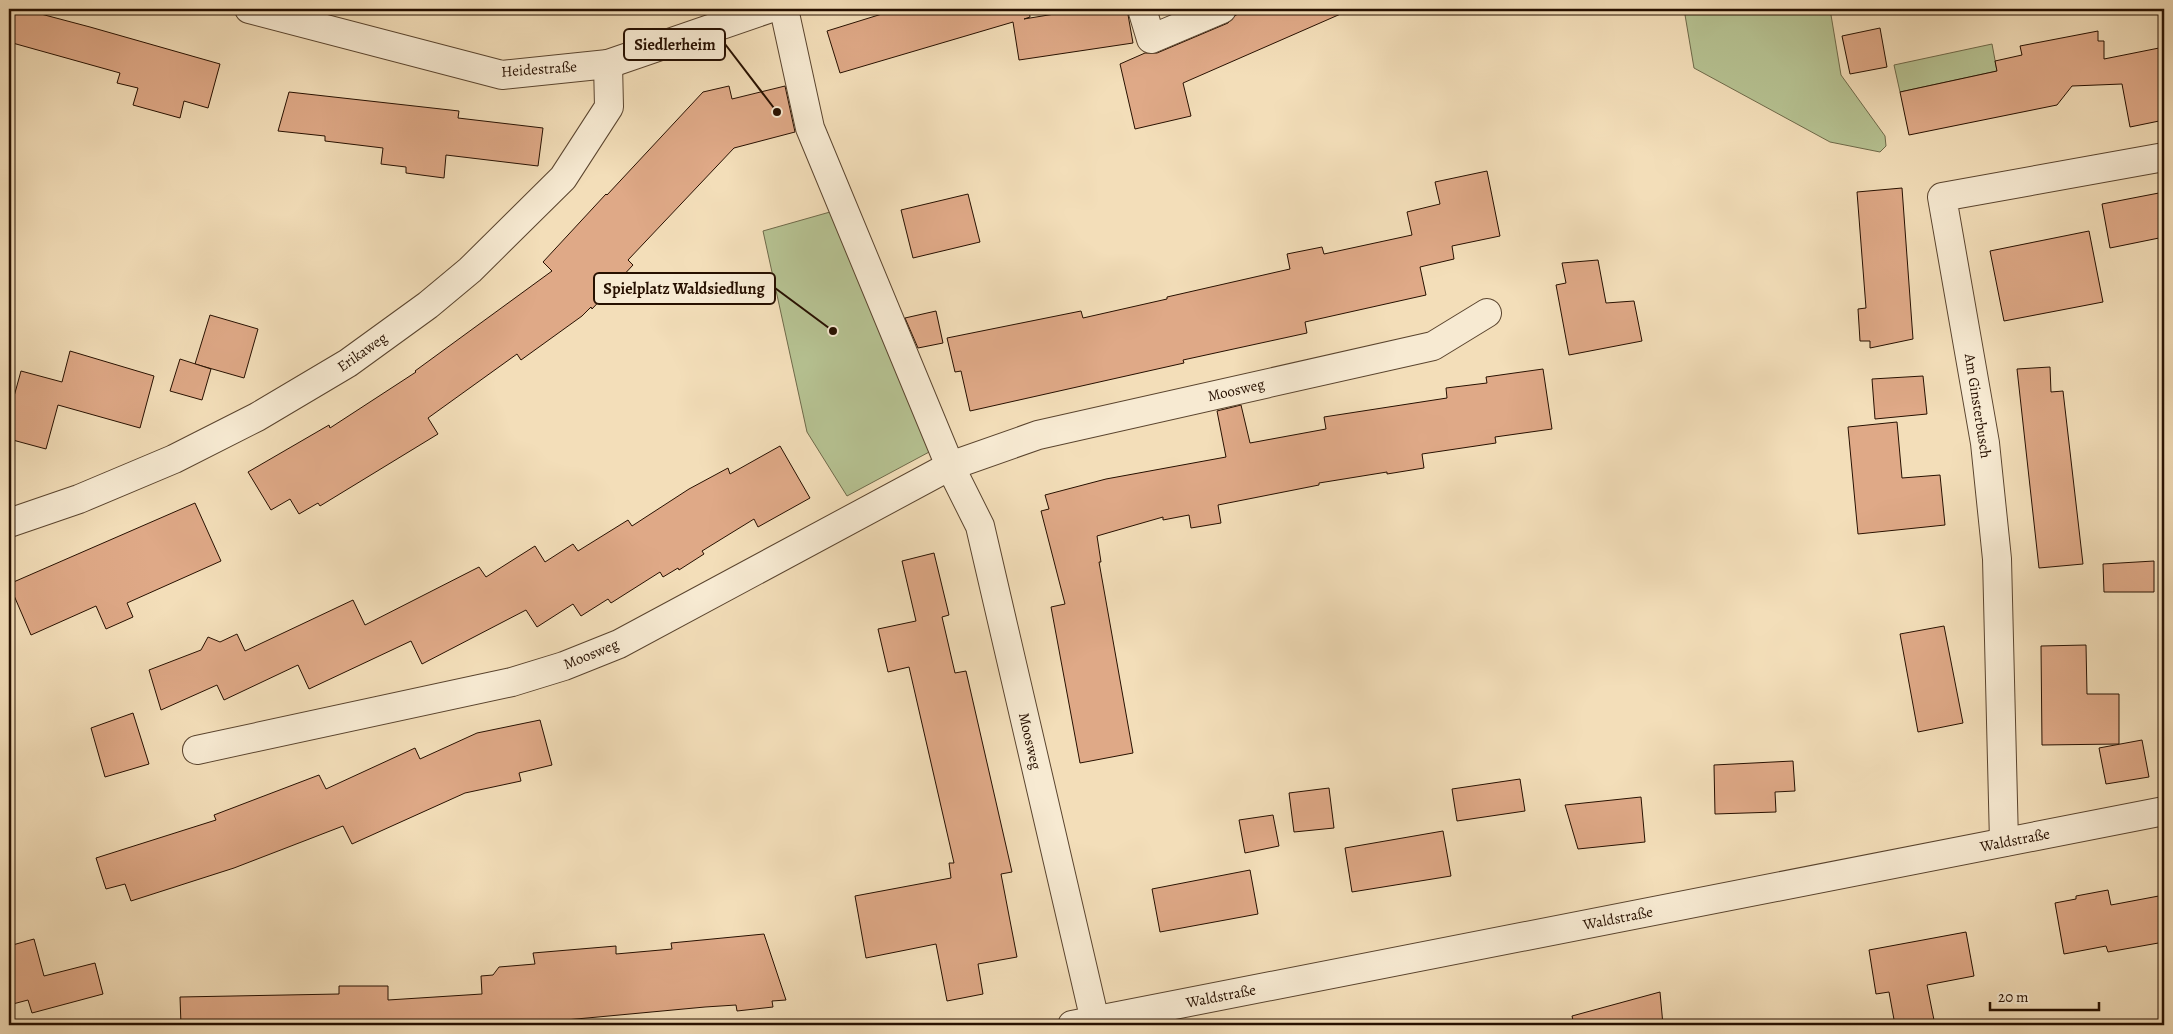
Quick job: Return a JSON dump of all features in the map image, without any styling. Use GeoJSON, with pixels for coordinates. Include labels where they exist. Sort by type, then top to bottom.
{"type":"FeatureCollection","features":[{"type":"Feature","properties":{"kind":"street","name":"Heidestraße"},"geometry":{"type":"LineString","coordinates":[[249,9],[502,75],[608,64],[768,9]]}},
{"type":"Feature","properties":{"kind":"street","name":"Moosweg"},"geometry":{"type":"LineString","coordinates":[[784,9],[810,128],[950,466],[980,526],[1083,1023]]}},
{"type":"Feature","properties":{"kind":"street"},"geometry":{"type":"LineString","coordinates":[[1142,9],[1150,39],[1222,9]]}},
{"type":"Feature","properties":{"kind":"street","name":"Erikaweg"},"geometry":{"type":"LineString","coordinates":[[9,522],[79,499],[174,459],[257,418],[348,363],[428,305],[470,270],[563,178],[609,108],[608,64]]}},
{"type":"Feature","properties":{"kind":"street","name":"Am Ginsterbusch"},"geometry":{"type":"LineString","coordinates":[[2004,842],[1997,560],[1985,443],[1942,197],[2164,157]]}},
{"type":"Feature","properties":{"kind":"street","name":"Moosweg"},"geometry":{"type":"LineString","coordinates":[[196,750],[512,682],[564,666],[619,644],[950,466],[1038,435],[1433,346],[1487,313]]}},
{"type":"Feature","properties":{"kind":"street","name":"Waldstraße"},"geometry":{"type":"LineString","coordinates":[[1083,1023],[2164,811]]}},
{"type":"Feature","properties":{"kind":"green space"},"geometry":{"type":"Polygon","coordinates":[[[1684,9],[1830,9],[1841,75],[1885,136],[1886,146],[1880,152],[1830,142],[1694,68],[1684,9]]]}},
{"type":"Feature","properties":{"kind":"green space"},"geometry":{"type":"Polygon","coordinates":[[[1992,44],[1997,71],[1900,92],[1894,65],[1992,44]]]}},
{"type":"Feature","properties":{"kind":"green space"},"geometry":{"type":"Polygon","coordinates":[[[830,212],[931,451],[847,496],[807,432],[763,231],[830,212]]]}},
{"type":"Feature","properties":{"kind":"building"},"geometry":{"type":"Polygon","coordinates":[[[9,9],[22,9],[220,64],[208,108],[184,101],[180,118],[133,105],[138,88],[117,83],[120,73],[9,42],[9,9]]]}},
{"type":"Feature","properties":{"kind":"building"},"geometry":{"type":"Polygon","coordinates":[[[898,9],[1029,9],[1030,17],[1024,19],[1085,9],[1127,9],[1133,43],[1019,60],[1013,22],[840,73],[827,31],[898,9]]]}},
{"type":"Feature","properties":{"kind":"building"},"geometry":{"type":"Polygon","coordinates":[[[1250,9],[1352,9],[1183,83],[1191,116],[1135,129],[1120,64],[1145,53],[1157,53],[1228,23],[1236,15],[1250,9]]]}},
{"type":"Feature","properties":{"kind":"building"},"geometry":{"type":"Polygon","coordinates":[[[1880,28],[1887,67],[1850,74],[1842,36],[1880,28]]]}},
{"type":"Feature","properties":{"kind":"building"},"geometry":{"type":"Polygon","coordinates":[[[2098,31],[2098,41],[2104,41],[2104,59],[2164,47],[2164,120],[2130,127],[2122,84],[2072,86],[2057,105],[1909,135],[1900,92],[1997,71],[1995,61],[2022,55],[2020,46],[2098,31]]]}},
{"type":"Feature","properties":{"kind":"building"},"geometry":{"type":"Polygon","coordinates":[[[729,86],[732,99],[785,86],[795,132],[734,148],[628,260],[633,265],[592,309],[591,307],[582,316],[521,360],[517,354],[428,418],[438,434],[320,506],[318,503],[299,514],[290,499],[271,510],[248,472],[329,425],[330,428],[416,372],[552,271],[543,262],[703,92],[729,86]]]}},
{"type":"Feature","properties":{"kind":"building"},"geometry":{"type":"Polygon","coordinates":[[[289,92],[459,111],[458,118],[543,128],[538,166],[446,155],[444,178],[406,173],[406,167],[381,164],[383,148],[325,141],[325,136],[278,131],[289,92]]]}},
{"type":"Feature","properties":{"kind":"building"},"geometry":{"type":"Polygon","coordinates":[[[1487,171],[1500,236],[1452,246],[1454,259],[1420,267],[1426,295],[1305,322],[1307,333],[1183,360],[1184,363],[970,411],[961,371],[955,372],[947,338],[1081,311],[1083,318],[1290,269],[1287,254],[1322,247],[1324,254],[1412,235],[1407,212],[1440,204],[1435,182],[1487,171]]]}},
{"type":"Feature","properties":{"kind":"building"},"geometry":{"type":"Polygon","coordinates":[[[1902,188],[1913,339],[1870,348],[1870,341],[1860,341],[1858,309],[1866,308],[1857,192],[1902,188]]]}},
{"type":"Feature","properties":{"kind":"building"},"geometry":{"type":"Polygon","coordinates":[[[2164,192],[2164,237],[2110,248],[2102,204],[2164,192]]]}},
{"type":"Feature","properties":{"kind":"building"},"geometry":{"type":"Polygon","coordinates":[[[968,194],[980,242],[913,258],[901,210],[968,194]]]}},
{"type":"Feature","properties":{"kind":"building"},"geometry":{"type":"Polygon","coordinates":[[[2089,231],[2103,302],[2004,321],[1990,251],[2089,231]]]}},
{"type":"Feature","properties":{"kind":"building"},"geometry":{"type":"Polygon","coordinates":[[[1598,260],[1606,303],[1634,301],[1642,341],[1569,355],[1556,285],[1566,283],[1562,263],[1598,260]]]}},
{"type":"Feature","properties":{"kind":"building"},"geometry":{"type":"Polygon","coordinates":[[[936,311],[943,343],[918,348],[905,318],[936,311]]]}},
{"type":"Feature","properties":{"kind":"building"},"geometry":{"type":"Polygon","coordinates":[[[210,315],[258,329],[244,378],[195,364],[210,315]]]}},
{"type":"Feature","properties":{"kind":"building"},"geometry":{"type":"Polygon","coordinates":[[[70,351],[154,376],[140,428],[58,405],[46,449],[9,439],[9,399],[13,400],[21,371],[62,382],[70,351]]]}},
{"type":"Feature","properties":{"kind":"building"},"geometry":{"type":"Polygon","coordinates":[[[180,359],[211,369],[202,400],[170,391],[180,359]]]}},
{"type":"Feature","properties":{"kind":"building"},"geometry":{"type":"Polygon","coordinates":[[[2050,367],[2051,392],[2063,391],[2083,564],[2039,568],[2017,369],[2050,367]]]}},
{"type":"Feature","properties":{"kind":"building"},"geometry":{"type":"Polygon","coordinates":[[[1543,369],[1552,429],[1495,437],[1496,443],[1422,454],[1424,468],[1319,483],[1319,485],[1218,505],[1221,523],[1191,528],[1189,515],[1163,520],[1163,517],[1097,536],[1101,562],[1099,562],[1133,753],[1080,763],[1051,607],[1065,604],[1041,511],[1049,509],[1045,495],[1106,479],[1226,457],[1217,411],[1241,405],[1250,443],[1326,429],[1324,417],[1447,398],[1446,388],[1487,383],[1486,377],[1543,369]]]}},
{"type":"Feature","properties":{"kind":"building"},"geometry":{"type":"Polygon","coordinates":[[[1923,376],[1927,414],[1875,419],[1872,379],[1923,376]]]}},
{"type":"Feature","properties":{"kind":"building"},"geometry":{"type":"Polygon","coordinates":[[[1897,422],[1902,478],[1940,475],[1945,525],[1858,534],[1848,427],[1897,422]]]}},
{"type":"Feature","properties":{"kind":"building"},"geometry":{"type":"Polygon","coordinates":[[[780,446],[810,498],[758,527],[754,519],[702,551],[704,554],[679,570],[678,568],[663,577],[660,572],[611,603],[608,599],[581,616],[573,604],[537,627],[526,610],[422,664],[411,641],[309,689],[298,665],[224,700],[217,685],[161,710],[149,670],[201,650],[208,637],[220,642],[237,634],[245,651],[353,600],[365,625],[479,567],[486,577],[535,546],[545,562],[573,544],[578,551],[628,520],[632,526],[689,489],[728,468],[730,474],[780,446]]]}},
{"type":"Feature","properties":{"kind":"building"},"geometry":{"type":"Polygon","coordinates":[[[195,503],[221,561],[127,603],[133,617],[106,629],[96,606],[31,635],[9,584],[195,503]]]}},
{"type":"Feature","properties":{"kind":"building"},"geometry":{"type":"Polygon","coordinates":[[[934,553],[949,615],[942,617],[955,673],[966,671],[1012,872],[1001,874],[1017,957],[978,964],[983,994],[947,1001],[936,944],[866,958],[855,896],[951,878],[949,863],[954,863],[909,667],[888,672],[878,629],[916,621],[902,561],[934,553]]]}},
{"type":"Feature","properties":{"kind":"building"},"geometry":{"type":"Polygon","coordinates":[[[2154,561],[2154,592],[2104,592],[2103,564],[2154,561]]]}},
{"type":"Feature","properties":{"kind":"building"},"geometry":{"type":"Polygon","coordinates":[[[1944,626],[1963,723],[1918,732],[1900,634],[1944,626]]]}},
{"type":"Feature","properties":{"kind":"building"},"geometry":{"type":"Polygon","coordinates":[[[2086,645],[2087,694],[2119,694],[2119,744],[2042,745],[2041,646],[2086,645]]]}},
{"type":"Feature","properties":{"kind":"building"},"geometry":{"type":"Polygon","coordinates":[[[133,713],[149,764],[105,777],[91,728],[133,713]]]}},
{"type":"Feature","properties":{"kind":"building"},"geometry":{"type":"Polygon","coordinates":[[[540,720],[552,765],[519,773],[521,781],[465,793],[352,844],[343,826],[234,868],[131,901],[125,884],[106,889],[96,858],[216,820],[214,815],[319,775],[326,789],[415,748],[420,759],[477,733],[540,720]]]}},
{"type":"Feature","properties":{"kind":"building"},"geometry":{"type":"Polygon","coordinates":[[[2142,740],[2149,777],[2106,784],[2099,748],[2142,740]]]}},
{"type":"Feature","properties":{"kind":"building"},"geometry":{"type":"Polygon","coordinates":[[[1793,761],[1795,791],[1775,792],[1776,812],[1715,814],[1714,765],[1793,761]]]}},
{"type":"Feature","properties":{"kind":"building"},"geometry":{"type":"Polygon","coordinates":[[[1520,779],[1525,811],[1457,821],[1452,789],[1520,779]]]}},
{"type":"Feature","properties":{"kind":"building"},"geometry":{"type":"Polygon","coordinates":[[[1329,788],[1334,828],[1294,832],[1289,793],[1329,788]]]}},
{"type":"Feature","properties":{"kind":"building"},"geometry":{"type":"Polygon","coordinates":[[[1641,797],[1645,842],[1578,849],[1565,805],[1641,797]]]}},
{"type":"Feature","properties":{"kind":"building"},"geometry":{"type":"Polygon","coordinates":[[[1273,815],[1279,846],[1245,853],[1239,820],[1273,815]]]}},
{"type":"Feature","properties":{"kind":"building"},"geometry":{"type":"Polygon","coordinates":[[[1443,831],[1451,876],[1352,892],[1345,848],[1443,831]]]}},
{"type":"Feature","properties":{"kind":"building"},"geometry":{"type":"Polygon","coordinates":[[[1250,870],[1258,914],[1160,932],[1152,889],[1250,870]]]}},
{"type":"Feature","properties":{"kind":"building"},"geometry":{"type":"Polygon","coordinates":[[[2108,890],[2111,905],[2164,895],[2164,942],[2108,952],[2106,946],[2064,954],[2055,903],[2076,899],[2076,896],[2108,890]]]}},
{"type":"Feature","properties":{"kind":"building"},"geometry":{"type":"Polygon","coordinates":[[[1966,932],[1974,976],[1927,985],[1935,1025],[1895,1025],[1889,992],[1876,994],[1869,950],[1966,932]]]}},
{"type":"Feature","properties":{"kind":"building"},"geometry":{"type":"Polygon","coordinates":[[[764,934],[786,1000],[772,1001],[773,1007],[737,1011],[736,1005],[705,1007],[512,1025],[181,1025],[180,997],[339,994],[339,986],[388,986],[388,1000],[482,994],[481,976],[493,975],[499,967],[535,964],[533,953],[616,946],[616,954],[672,949],[671,943],[764,934]]]}},
{"type":"Feature","properties":{"kind":"building"},"geometry":{"type":"Polygon","coordinates":[[[34,939],[44,976],[95,963],[103,994],[32,1013],[28,1000],[9,1005],[9,946],[34,939]]]}},
{"type":"Feature","properties":{"kind":"building"},"geometry":{"type":"Polygon","coordinates":[[[1660,992],[1663,1025],[1574,1025],[1572,1016],[1660,992]]]}},
{"type":"Feature","properties":{"kind":"place","name":"Siedlerheim"},"geometry":{"type":"Point","coordinates":[777,112]}},
{"type":"Feature","properties":{"kind":"place","name":"Spielplatz Waldsiedlung"},"geometry":{"type":"Point","coordinates":[833,331]}}]}
